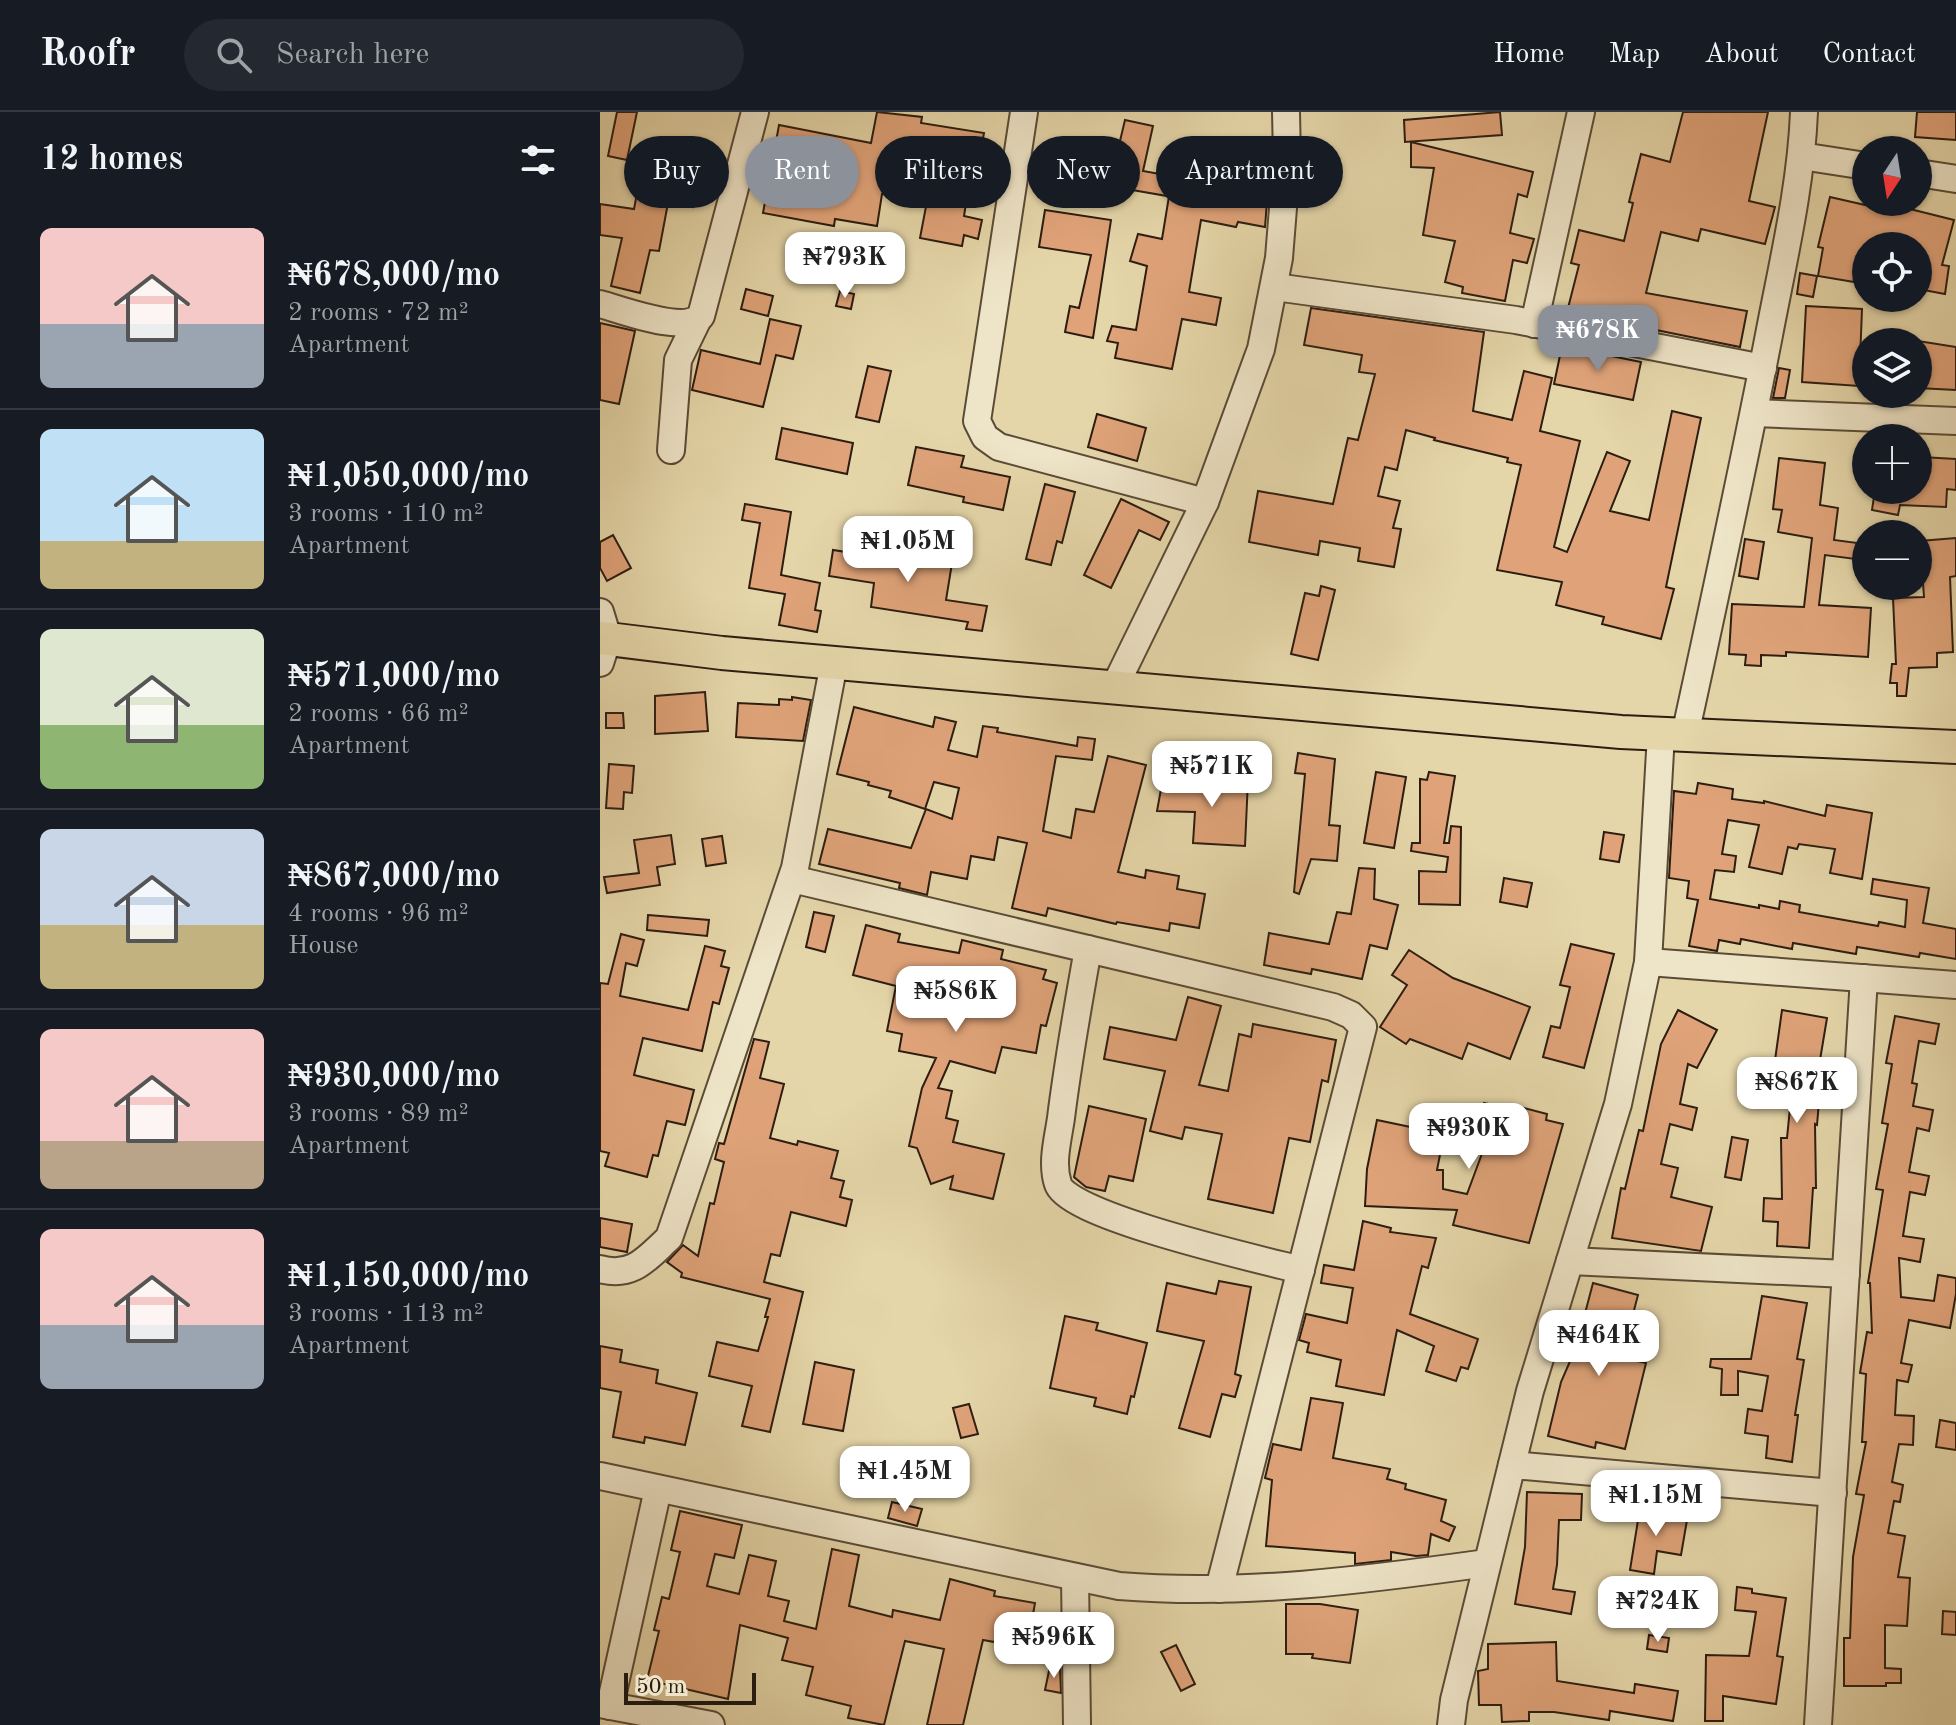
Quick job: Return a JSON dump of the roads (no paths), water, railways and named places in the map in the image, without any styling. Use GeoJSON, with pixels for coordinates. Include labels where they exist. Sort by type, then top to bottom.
{"type":"FeatureCollection","features":[{"type":"Feature","properties":{"kind":"main road"},"geometry":{"type":"LineString","coordinates":[[602,638],[722,653],[1673,734],[1956,747]]}},
{"type":"Feature","properties":{"kind":"street"},"geometry":{"type":"LineString","coordinates":[[671,450],[678,360],[705,305],[755,112]]}},
{"type":"Feature","properties":{"kind":"street"},"geometry":{"type":"LineString","coordinates":[[1024,112],[977,421],[985,437],[999,447],[1205,502]]}},
{"type":"Feature","properties":{"kind":"street"},"geometry":{"type":"LineString","coordinates":[[1114,688],[1205,502],[1261,349],[1275,287],[1287,158],[1286,112]]}},
{"type":"Feature","properties":{"kind":"street"},"geometry":{"type":"LineString","coordinates":[[1534,324],[1581,112]]}},
{"type":"Feature","properties":{"kind":"street"},"geometry":{"type":"LineString","coordinates":[[1451,1725],[1454,1700],[1530,1391],[1618,1104],[1648,962],[1673,734],[1754,413],[1801,156],[1804,112]]}},
{"type":"Feature","properties":{"kind":"street"},"geometry":{"type":"LineString","coordinates":[[1801,156],[1852,164]]}},
{"type":"Feature","properties":{"kind":"street"},"geometry":{"type":"LineString","coordinates":[[1932,175],[1956,179]]}},
{"type":"Feature","properties":{"kind":"street"},"geometry":{"type":"LineString","coordinates":[[1275,287],[1534,324],[1763,368]]}},
{"type":"Feature","properties":{"kind":"street"},"geometry":{"type":"LineString","coordinates":[[600,304],[680,324],[697,321]]}},
{"type":"Feature","properties":{"kind":"street"},"geometry":{"type":"LineString","coordinates":[[1754,413],[1956,421]]}},
{"type":"Feature","properties":{"kind":"street"},"geometry":{"type":"LineString","coordinates":[[600,1269],[636,1269],[669,1238],[792,879],[834,663]]}},
{"type":"Feature","properties":{"kind":"street"},"geometry":{"type":"LineString","coordinates":[[792,879],[1333,1007],[1351,1015],[1363,1027],[1219,1589]]}},
{"type":"Feature","properties":{"kind":"street"},"geometry":{"type":"LineString","coordinates":[[1088,949],[1055,1161],[1058,1187],[1071,1200],[1116,1219],[1301,1270]]}},
{"type":"Feature","properties":{"kind":"street"},"geometry":{"type":"LineString","coordinates":[[1648,962],[1956,985]]}},
{"type":"Feature","properties":{"kind":"street"},"geometry":{"type":"LineString","coordinates":[[1818,1725],[1864,978]]}},
{"type":"Feature","properties":{"kind":"street"},"geometry":{"type":"LineString","coordinates":[[1570,1261],[1846,1274]]}},
{"type":"Feature","properties":{"kind":"street"},"geometry":{"type":"LineString","coordinates":[[1512,1465],[1833,1493]]}},
{"type":"Feature","properties":{"kind":"street"},"geometry":{"type":"LineString","coordinates":[[600,1476],[1119,1586],[1219,1589],[1358,1581],[1487,1563]]}},
{"type":"Feature","properties":{"kind":"street"},"geometry":{"type":"LineString","coordinates":[[658,1489],[605,1705],[711,1725]]}},
{"type":"Feature","properties":{"kind":"street"},"geometry":{"type":"LineString","coordinates":[[1075,1577],[1077,1725]]}}]}
